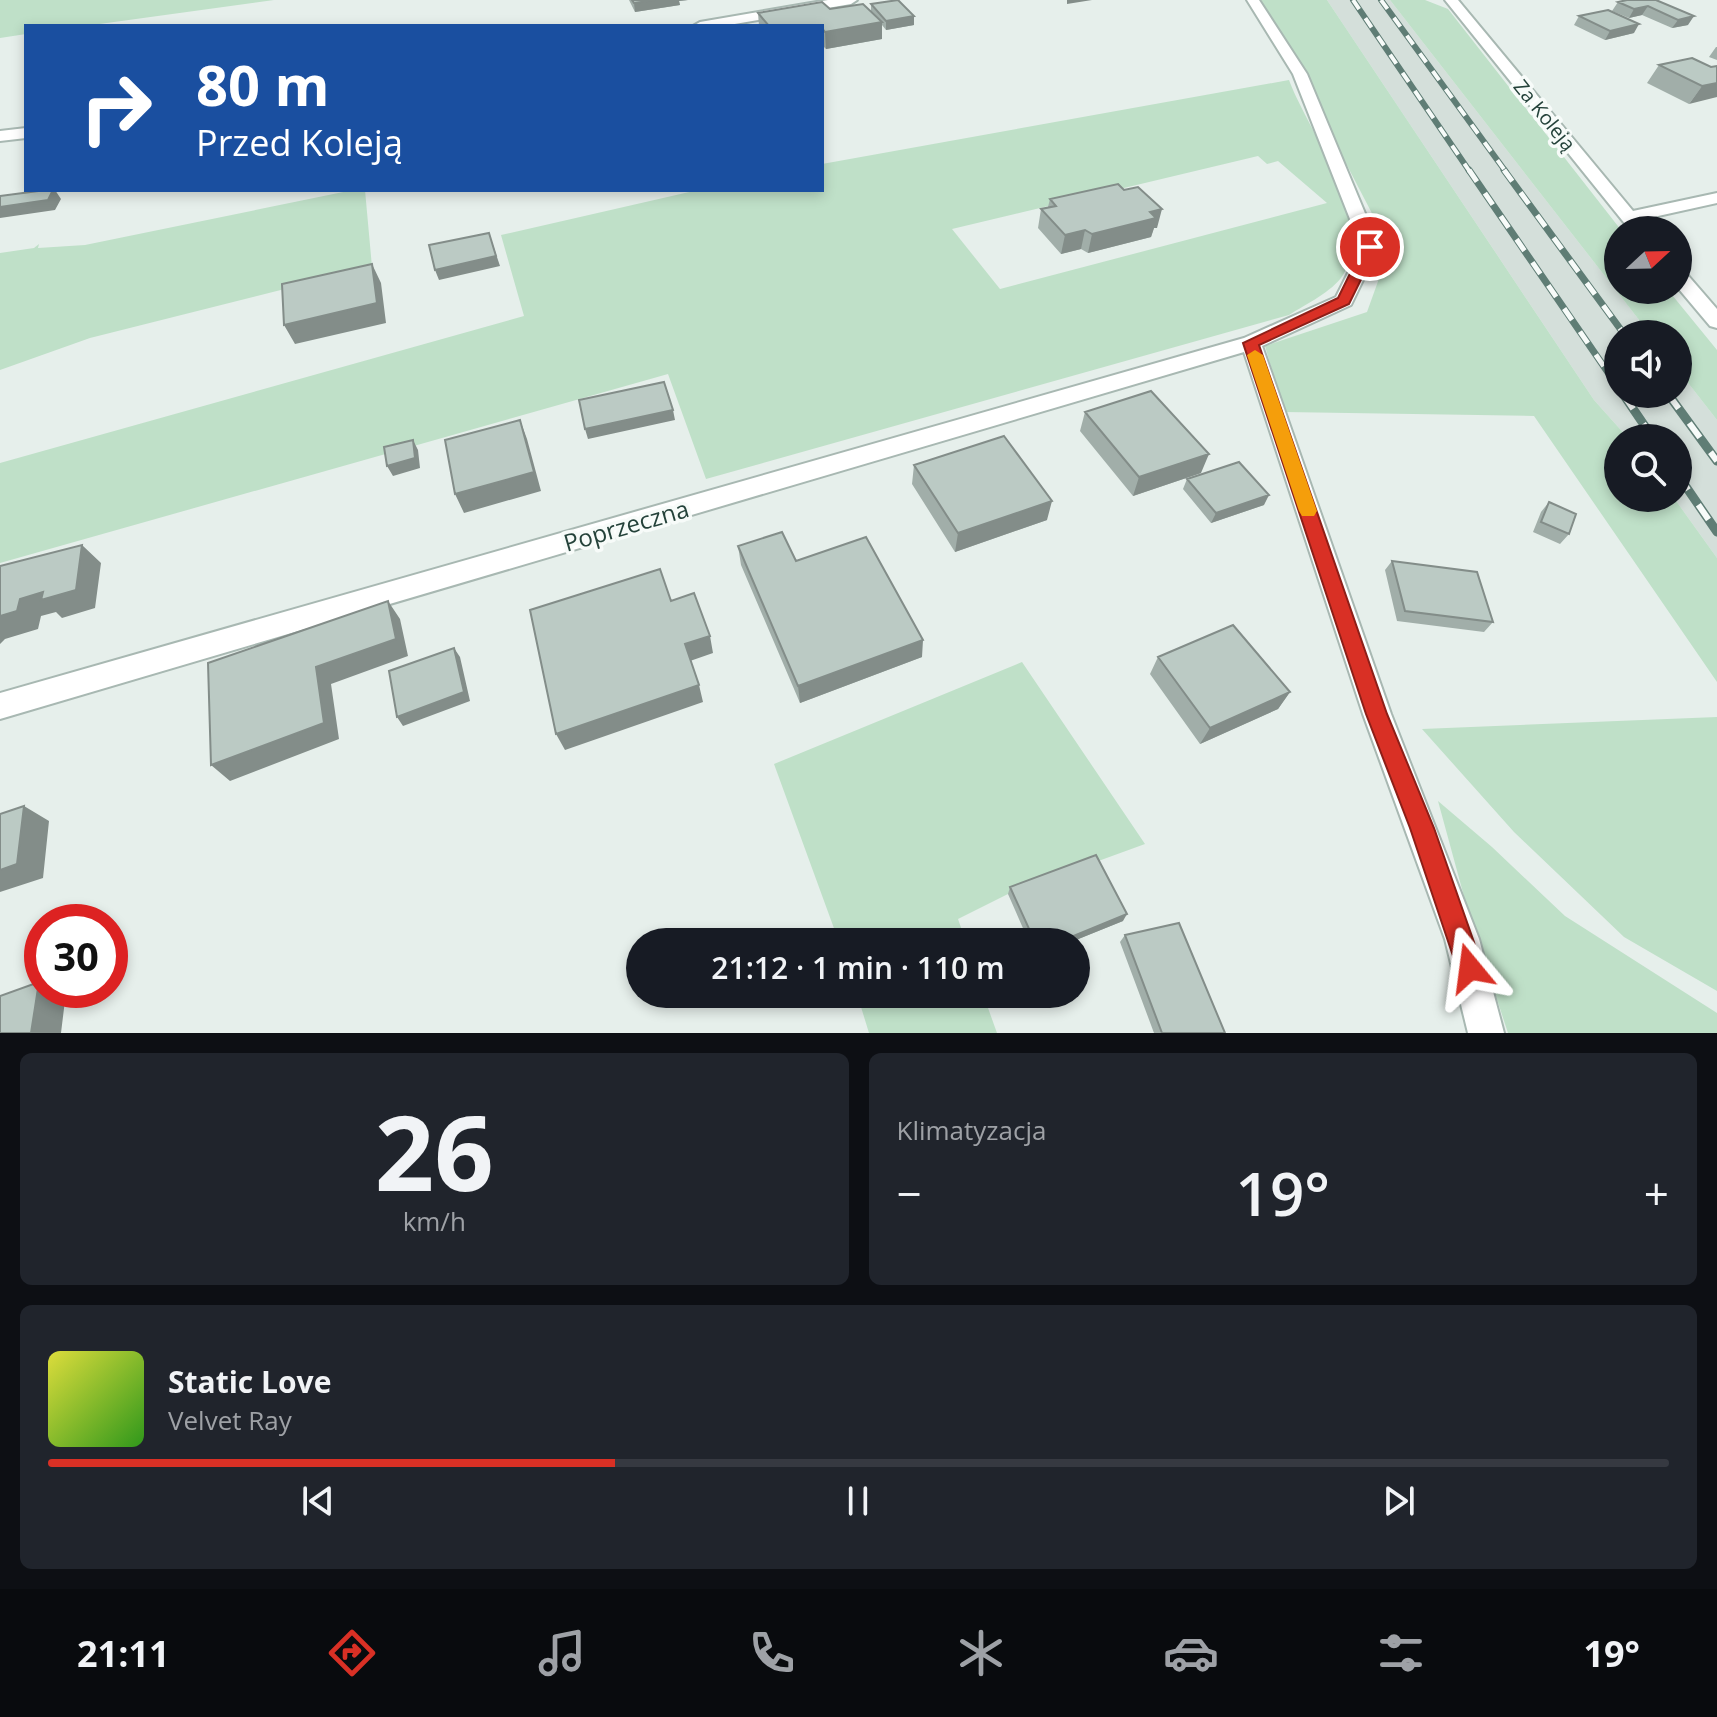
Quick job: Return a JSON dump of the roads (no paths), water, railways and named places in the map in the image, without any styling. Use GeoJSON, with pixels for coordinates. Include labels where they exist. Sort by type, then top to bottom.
{"type":"FeatureCollection","features":[{"type":"Feature","properties":{"kind":"street"},"geometry":{"type":"LineString","coordinates":[[712,24],[851,0]]}},
{"type":"Feature","properties":{"kind":"street","name":"Poprzeczna"},"geometry":{"type":"LineString","coordinates":[[0,706],[1251,343],[1344,301],[1370,247],[1300,74],[1253,0]]}},
{"type":"Feature","properties":{"kind":"street","name":"Za Koleją"},"geometry":{"type":"LineString","coordinates":[[1451,0],[1627,216]]}},
{"type":"Feature","properties":{"kind":"street"},"geometry":{"type":"LineString","coordinates":[[0,136],[24,133]]}},
{"type":"Feature","properties":{"kind":"street"},"geometry":{"type":"LineString","coordinates":[[1660,216],[1717,198]]}},
{"type":"Feature","properties":{"kind":"street"},"geometry":{"type":"LineString","coordinates":[[1692,293],[1717,322]]}},
{"type":"Feature","properties":{"kind":"street"},"geometry":{"type":"LineString","coordinates":[[1251,343],[1377,714],[1462,939],[1486,1033]]}},
{"type":"Feature","properties":{"kind":"railway"},"geometry":{"type":"LineString","coordinates":[[1353,0],[1470,172]]}},
{"type":"Feature","properties":{"kind":"railway"},"geometry":{"type":"LineString","coordinates":[[1381,0],[1506,172]]}},
{"type":"Feature","properties":{"kind":"railway"},"geometry":{"type":"LineString","coordinates":[[1469,170],[1604,367]]}},
{"type":"Feature","properties":{"kind":"railway"},"geometry":{"type":"LineString","coordinates":[[1504,170],[1614,320]]}},
{"type":"Feature","properties":{"kind":"railway"},"geometry":{"type":"LineString","coordinates":[[1633,408],[1643,424]]}},
{"type":"Feature","properties":{"kind":"railway"},"geometry":{"type":"LineString","coordinates":[[1678,408],[1717,461]]}},
{"type":"Feature","properties":{"kind":"railway"},"geometry":{"type":"LineString","coordinates":[[1692,495],[1717,532]]}}]}
